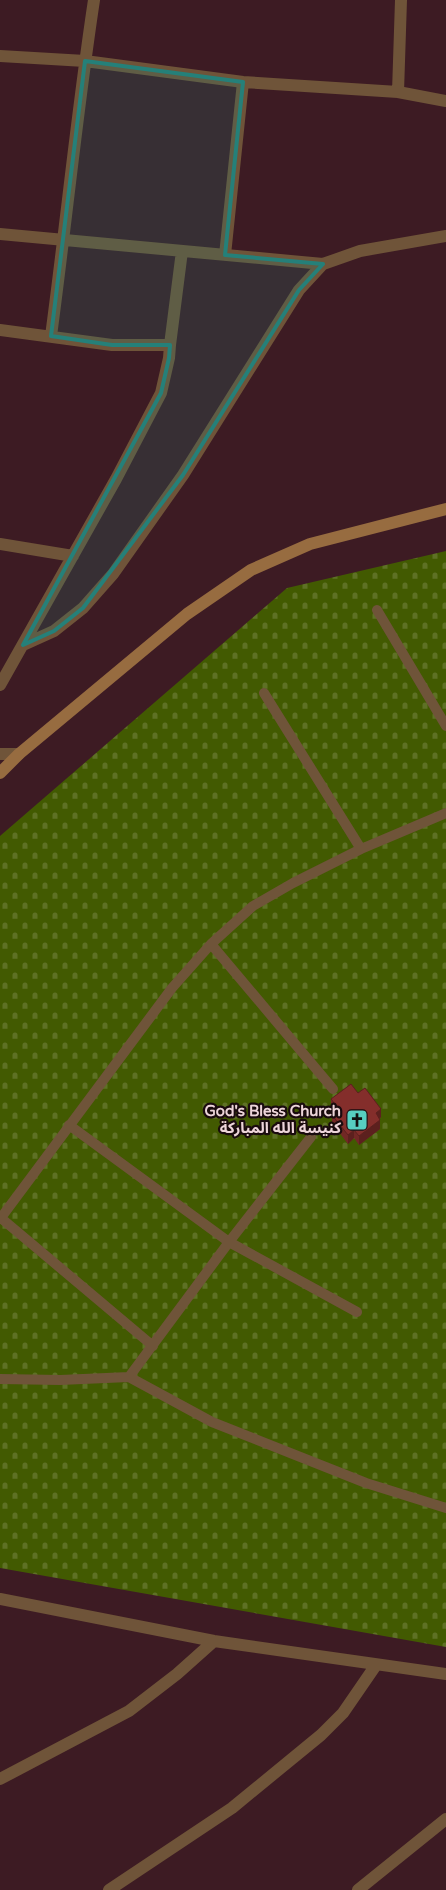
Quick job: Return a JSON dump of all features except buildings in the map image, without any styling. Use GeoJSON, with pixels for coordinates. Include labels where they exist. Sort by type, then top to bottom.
{"type":"FeatureCollection","features":[{"type":"Feature","properties":{"kind":"street"},"geometry":{"type":"LineString","coordinates":[[51,336],[94,0]]}},
{"type":"Feature","properties":{"kind":"street"},"geometry":{"type":"LineString","coordinates":[[398,92],[401,0]]}},
{"type":"Feature","properties":{"kind":"street"},"geometry":{"type":"LineString","coordinates":[[0,56],[85,61],[243,82],[398,92],[446,101]]}},
{"type":"Feature","properties":{"kind":"street"},"geometry":{"type":"LineString","coordinates":[[225,255],[243,82]]}},
{"type":"Feature","properties":{"kind":"street"},"geometry":{"type":"LineString","coordinates":[[0,234],[323,264],[360,251],[446,236]]}},
{"type":"Feature","properties":{"kind":"street"},"geometry":{"type":"LineString","coordinates":[[0,685],[116,480],[161,393],[169,358],[182,251]]}},
{"type":"Feature","properties":{"kind":"street"},"geometry":{"type":"LineString","coordinates":[[23,645],[54,631],[83,608],[113,574],[183,474],[299,290],[323,264]]}},
{"type":"Feature","properties":{"kind":"street"},"geometry":{"type":"LineString","coordinates":[[0,330],[112,345],[170,345]]}},
{"type":"Feature","properties":{"kind":"street"},"geometry":{"type":"LineString","coordinates":[[0,773],[19,754],[187,614],[251,570],[310,544],[446,509]]}},
{"type":"Feature","properties":{"kind":"street"},"geometry":{"type":"LineString","coordinates":[[0,544],[74,556]]}},
{"type":"Feature","properties":{"kind":"street"},"geometry":{"type":"LineString","coordinates":[[0,754],[19,754]]}},
{"type":"Feature","properties":{"kind":"street"},"geometry":{"type":"LineString","coordinates":[[0,1599],[214,1641],[446,1674]]}},
{"type":"Feature","properties":{"kind":"street"},"geometry":{"type":"LineString","coordinates":[[0,1778],[129,1711],[177,1674],[214,1641]]}},
{"type":"Feature","properties":{"kind":"street"},"geometry":{"type":"LineString","coordinates":[[109,1890],[232,1808],[321,1735],[343,1713],[376,1665]]}},
{"type":"Feature","properties":{"kind":"street"},"geometry":{"type":"LineString","coordinates":[[358,1890],[446,1819]]}},
{"type":"Feature","properties":{"kind":"lane"},"geometry":{"type":"LineString","coordinates":[[377,610],[446,726]]}},
{"type":"Feature","properties":{"kind":"lane"},"geometry":{"type":"LineString","coordinates":[[264,693],[361,849]]}},
{"type":"Feature","properties":{"kind":"lane"},"geometry":{"type":"LineString","coordinates":[[153,1346],[0,1219],[172,988],[211,944],[253,906],[293,883],[361,849],[446,812]]}},
{"type":"Feature","properties":{"kind":"lane"},"geometry":{"type":"LineString","coordinates":[[211,944],[334,1089]]}},
{"type":"Feature","properties":{"kind":"lane"},"geometry":{"type":"LineString","coordinates":[[69,1125],[229,1242],[357,1312]]}},
{"type":"Feature","properties":{"kind":"lane"},"geometry":{"type":"LineString","coordinates":[[129,1377],[229,1242],[311,1137]]}},
{"type":"Feature","properties":{"kind":"lane"},"geometry":{"type":"LineString","coordinates":[[0,1379],[60,1380],[129,1377],[212,1422],[366,1483],[446,1508]]}},
{"type":"Feature","properties":{"kind":"highlighted area"},"geometry":{"type":"Polygon","coordinates":[[[85,61],[243,82],[225,255],[323,264],[299,290],[183,475],[83,608],[54,631],[23,645],[161,393],[170,345],[112,345],[51,336],[85,61]]]}},
{"type":"Feature","properties":{"kind":"green space"},"geometry":{"type":"Polygon","coordinates":[[[446,551],[446,1647],[0,1568],[0,836],[287,588],[446,551]]]}},
{"type":"Feature","properties":{"kind":"place","name":"God's Bless Church كنيسة الله المباركة"},"geometry":{"type":"Point","coordinates":[357,1120]}}]}
